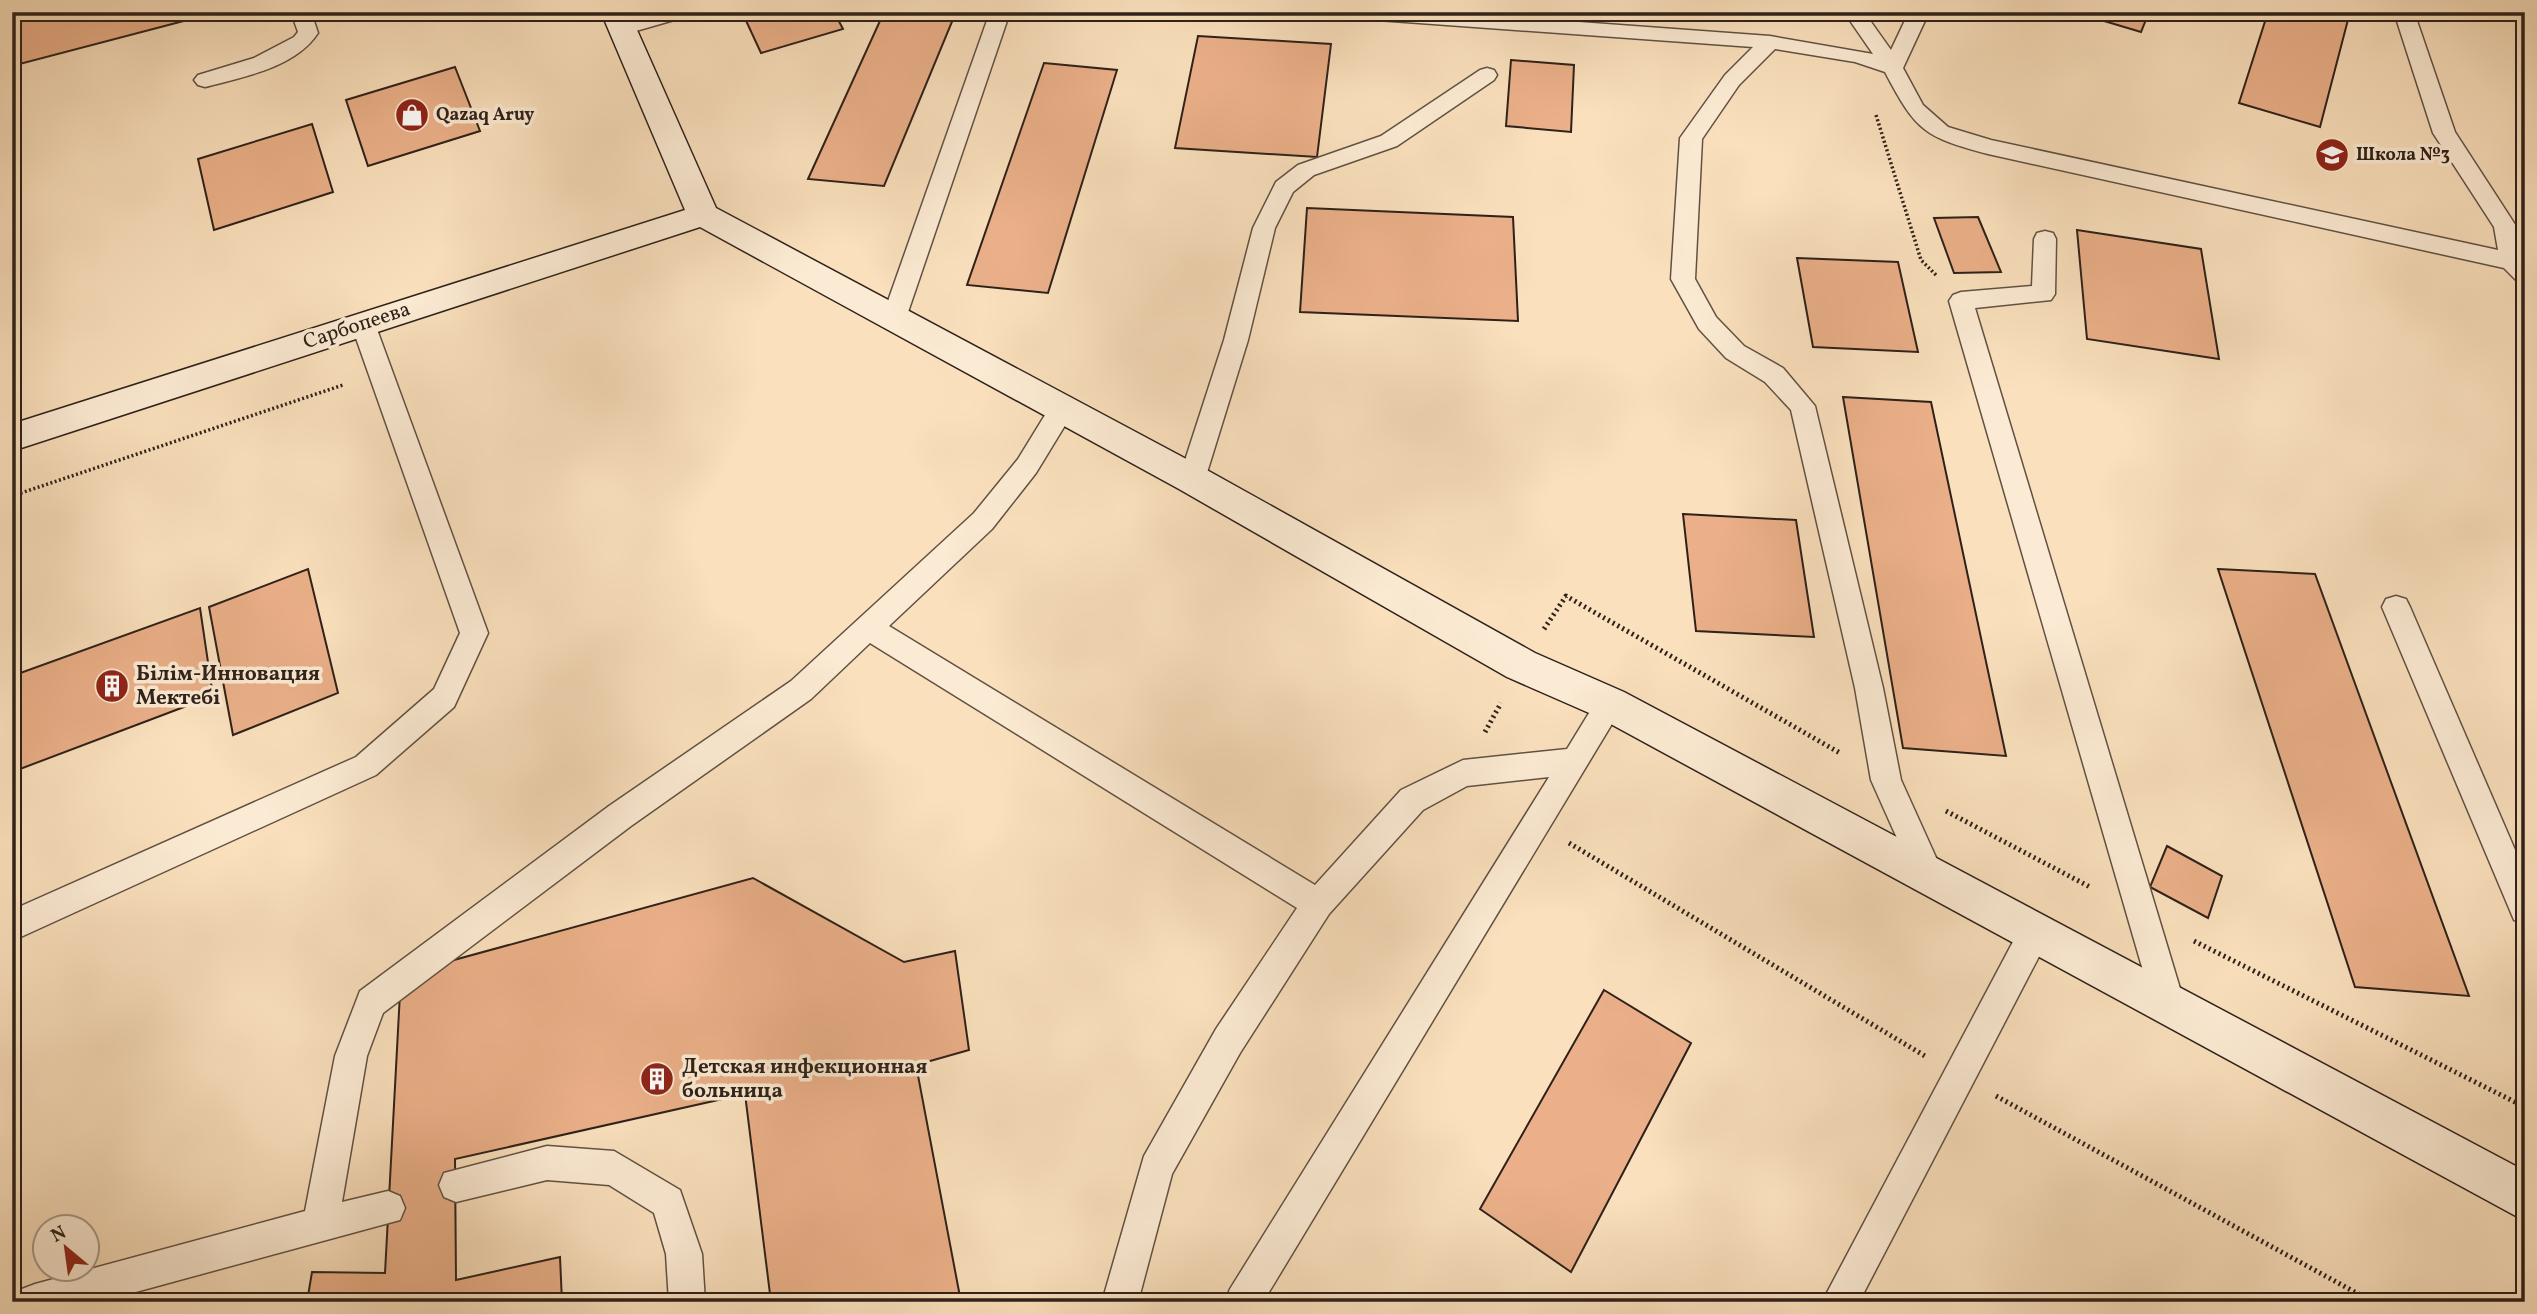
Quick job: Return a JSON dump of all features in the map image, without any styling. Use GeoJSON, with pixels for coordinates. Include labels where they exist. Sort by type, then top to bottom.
{"type":"FeatureCollection","features":[{"type":"Feature","properties":{"kind":"street"},"geometry":{"type":"LineString","coordinates":[[619,21],[703,215],[1192,479],[1521,665],[1610,704],[2525,1197]]}},
{"type":"Feature","properties":{"kind":"street","name":"Сарбопеева"},"geometry":{"type":"LineString","coordinates":[[12,438],[703,215]]}},
{"type":"Feature","properties":{"kind":"lane"},"geometry":{"type":"LineString","coordinates":[[205,80],[290,51],[303,42],[307,33],[301,12]]}},
{"type":"Feature","properties":{"kind":"lane"},"geometry":{"type":"LineString","coordinates":[[619,21],[681,12]]}},
{"type":"Feature","properties":{"kind":"lane"},"geometry":{"type":"LineString","coordinates":[[894,318],[1000,12]]}},
{"type":"Feature","properties":{"kind":"lane"},"geometry":{"type":"LineString","coordinates":[[1350,12],[1770,42],[1858,56],[1894,68]]}},
{"type":"Feature","properties":{"kind":"lane"},"geometry":{"type":"LineString","coordinates":[[1854,12],[1894,68],[1915,109],[1940,132],[2520,266]]}},
{"type":"Feature","properties":{"kind":"lane"},"geometry":{"type":"LineString","coordinates":[[1894,68],[1919,12]]}},
{"type":"Feature","properties":{"kind":"lane"},"geometry":{"type":"LineString","coordinates":[[2404,12],[2444,133],[2505,226],[2520,266]]}},
{"type":"Feature","properties":{"kind":"lane"},"geometry":{"type":"LineString","coordinates":[[1770,42],[1732,80],[1691,138],[1683,279],[1707,323],[1735,352],[1774,375],[1803,406],[1870,688],[1886,780],[1928,873]]}},
{"type":"Feature","properties":{"kind":"lane"},"geometry":{"type":"LineString","coordinates":[[1192,479],[1236,340],[1264,228],[1284,187],[1306,170],[1389,141],[1487,75]]}},
{"type":"Feature","properties":{"kind":"lane"},"geometry":{"type":"LineString","coordinates":[[2045,239],[2043,294],[1961,301],[2169,1005]]}},
{"type":"Feature","properties":{"kind":"lane"},"geometry":{"type":"LineString","coordinates":[[12,926],[366,766],[444,698],[474,633],[363,324]]}},
{"type":"Feature","properties":{"kind":"lane"},"geometry":{"type":"LineString","coordinates":[[320,1225],[351,1056],[371,1002],[620,816],[801,690],[983,520],[1027,466],[1062,409]]}},
{"type":"Feature","properties":{"kind":"lane"},"geometry":{"type":"LineString","coordinates":[[2396,607],[2525,910]]}},
{"type":"Feature","properties":{"kind":"lane"},"geometry":{"type":"LineString","coordinates":[[867,627],[1318,904]]}},
{"type":"Feature","properties":{"kind":"lane"},"geometry":{"type":"LineString","coordinates":[[1242,1302],[1610,704]]}},
{"type":"Feature","properties":{"kind":"lane"},"geometry":{"type":"LineString","coordinates":[[1120,1302],[1156,1168],[1228,1041],[1318,904],[1412,800],[1463,773],[1574,761]]}},
{"type":"Feature","properties":{"kind":"lane"},"geometry":{"type":"LineString","coordinates":[[1840,1302],[2035,932]]}},
{"type":"Feature","properties":{"kind":"lane"},"geometry":{"type":"LineString","coordinates":[[456,1185],[547,1163],[614,1168],[668,1202],[684,1254],[687,1302]]}},
{"type":"Feature","properties":{"kind":"lane"},"geometry":{"type":"LineString","coordinates":[[35,1302],[245,1243],[388,1208]]}},
{"type":"Feature","properties":{"kind":"path"},"geometry":{"type":"LineString","coordinates":[[1858,56],[1921,260],[1961,301]]}},
{"type":"Feature","properties":{"kind":"path"},"geometry":{"type":"LineString","coordinates":[[12,496],[381,373]]}},
{"type":"Feature","properties":{"kind":"path"},"geometry":{"type":"LineString","coordinates":[[1463,773],[1521,665],[1566,596],[1886,780],[2143,915],[2525,1107]]}},
{"type":"Feature","properties":{"kind":"path"},"geometry":{"type":"LineString","coordinates":[[1537,824],[1959,1076],[2373,1302]]}},
{"type":"Feature","properties":{"kind":"building"},"geometry":{"type":"Polygon","coordinates":[[[42,12],[218,12],[12,66],[12,20],[42,12]]]}},
{"type":"Feature","properties":{"kind":"building"},"geometry":{"type":"Polygon","coordinates":[[[742,12],[834,12],[843,29],[761,53],[742,12]]]}},
{"type":"Feature","properties":{"kind":"building"},"geometry":{"type":"Polygon","coordinates":[[[884,12],[956,12],[884,186],[808,179],[884,12]]]}},
{"type":"Feature","properties":{"kind":"building"},"geometry":{"type":"Polygon","coordinates":[[[2074,12],[2149,12],[2141,32],[2074,12]]]}},
{"type":"Feature","properties":{"kind":"building","name":"Школа №3"},"geometry":{"type":"Polygon","coordinates":[[[2268,12],[2350,12],[2320,127],[2239,103],[2268,12]]]}},
{"type":"Feature","properties":{"kind":"building"},"geometry":{"type":"Polygon","coordinates":[[[1198,36],[1331,44],[1317,157],[1175,148],[1198,36]]]}},
{"type":"Feature","properties":{"kind":"building"},"geometry":{"type":"Polygon","coordinates":[[[1511,60],[1574,65],[1571,132],[1506,126],[1511,60]]]}},
{"type":"Feature","properties":{"kind":"building"},"geometry":{"type":"Polygon","coordinates":[[[1044,63],[1117,70],[1048,293],[967,285],[1044,63]]]}},
{"type":"Feature","properties":{"kind":"building","name":"Qazaq Aruy"},"geometry":{"type":"Polygon","coordinates":[[[455,67],[480,131],[368,166],[346,100],[455,67]]]}},
{"type":"Feature","properties":{"kind":"building"},"geometry":{"type":"Polygon","coordinates":[[[312,124],[333,192],[214,230],[198,159],[312,124]]]}},
{"type":"Feature","properties":{"kind":"building"},"geometry":{"type":"Polygon","coordinates":[[[1307,208],[1513,217],[1518,321],[1300,312],[1307,208]]]}},
{"type":"Feature","properties":{"kind":"building"},"geometry":{"type":"Polygon","coordinates":[[[1978,217],[2001,272],[1954,273],[1934,218],[1978,217]]]}},
{"type":"Feature","properties":{"kind":"building"},"geometry":{"type":"Polygon","coordinates":[[[2077,230],[2201,249],[2219,359],[2087,339],[2077,230]]]}},
{"type":"Feature","properties":{"kind":"building"},"geometry":{"type":"Polygon","coordinates":[[[1797,258],[1898,262],[1918,352],[1813,347],[1797,258]]]}},
{"type":"Feature","properties":{"kind":"building"},"geometry":{"type":"Polygon","coordinates":[[[1843,397],[1931,402],[2006,756],[1903,748],[1843,397]]]}},
{"type":"Feature","properties":{"kind":"building"},"geometry":{"type":"Polygon","coordinates":[[[1683,514],[1796,520],[1814,637],[1696,631],[1683,514]]]}},
{"type":"Feature","properties":{"kind":"building"},"geometry":{"type":"Polygon","coordinates":[[[308,569],[338,693],[233,735],[209,607],[308,569]]]}},
{"type":"Feature","properties":{"kind":"building"},"geometry":{"type":"Polygon","coordinates":[[[2218,569],[2315,574],[2469,996],[2355,987],[2218,569]]]}},
{"type":"Feature","properties":{"kind":"building","name":"Білім-Инновация Мектебі"},"geometry":{"type":"Polygon","coordinates":[[[200,608],[213,696],[12,772],[12,676],[200,608]]]}},
{"type":"Feature","properties":{"kind":"building"},"geometry":{"type":"Polygon","coordinates":[[[2167,846],[2222,876],[2208,918],[2150,887],[2167,846]]]}},
{"type":"Feature","properties":{"kind":"building","name":"Детская инфекционная больница"},"geometry":{"type":"Polygon","coordinates":[[[753,878],[904,962],[955,951],[969,1050],[916,1065],[961,1302],[771,1302],[745,1094],[455,1159],[456,1280],[560,1257],[562,1302],[307,1302],[312,1272],[385,1273],[400,993],[443,963],[753,878]]]}},
{"type":"Feature","properties":{"kind":"building"},"geometry":{"type":"Polygon","coordinates":[[[1604,990],[1691,1043],[1571,1272],[1480,1209],[1604,990]]]}},
{"type":"Feature","properties":{"kind":"place","name":"Qazaq Aruy"},"geometry":{"type":"Point","coordinates":[412,115]}},
{"type":"Feature","properties":{"kind":"place","name":"Школа №3"},"geometry":{"type":"Point","coordinates":[2332,155]}},
{"type":"Feature","properties":{"kind":"place","name":"Білім-Инновация Мектебі"},"geometry":{"type":"Point","coordinates":[112,686]}},
{"type":"Feature","properties":{"kind":"place","name":"Детская инфекционная больница"},"geometry":{"type":"Point","coordinates":[657,1079]}}]}
